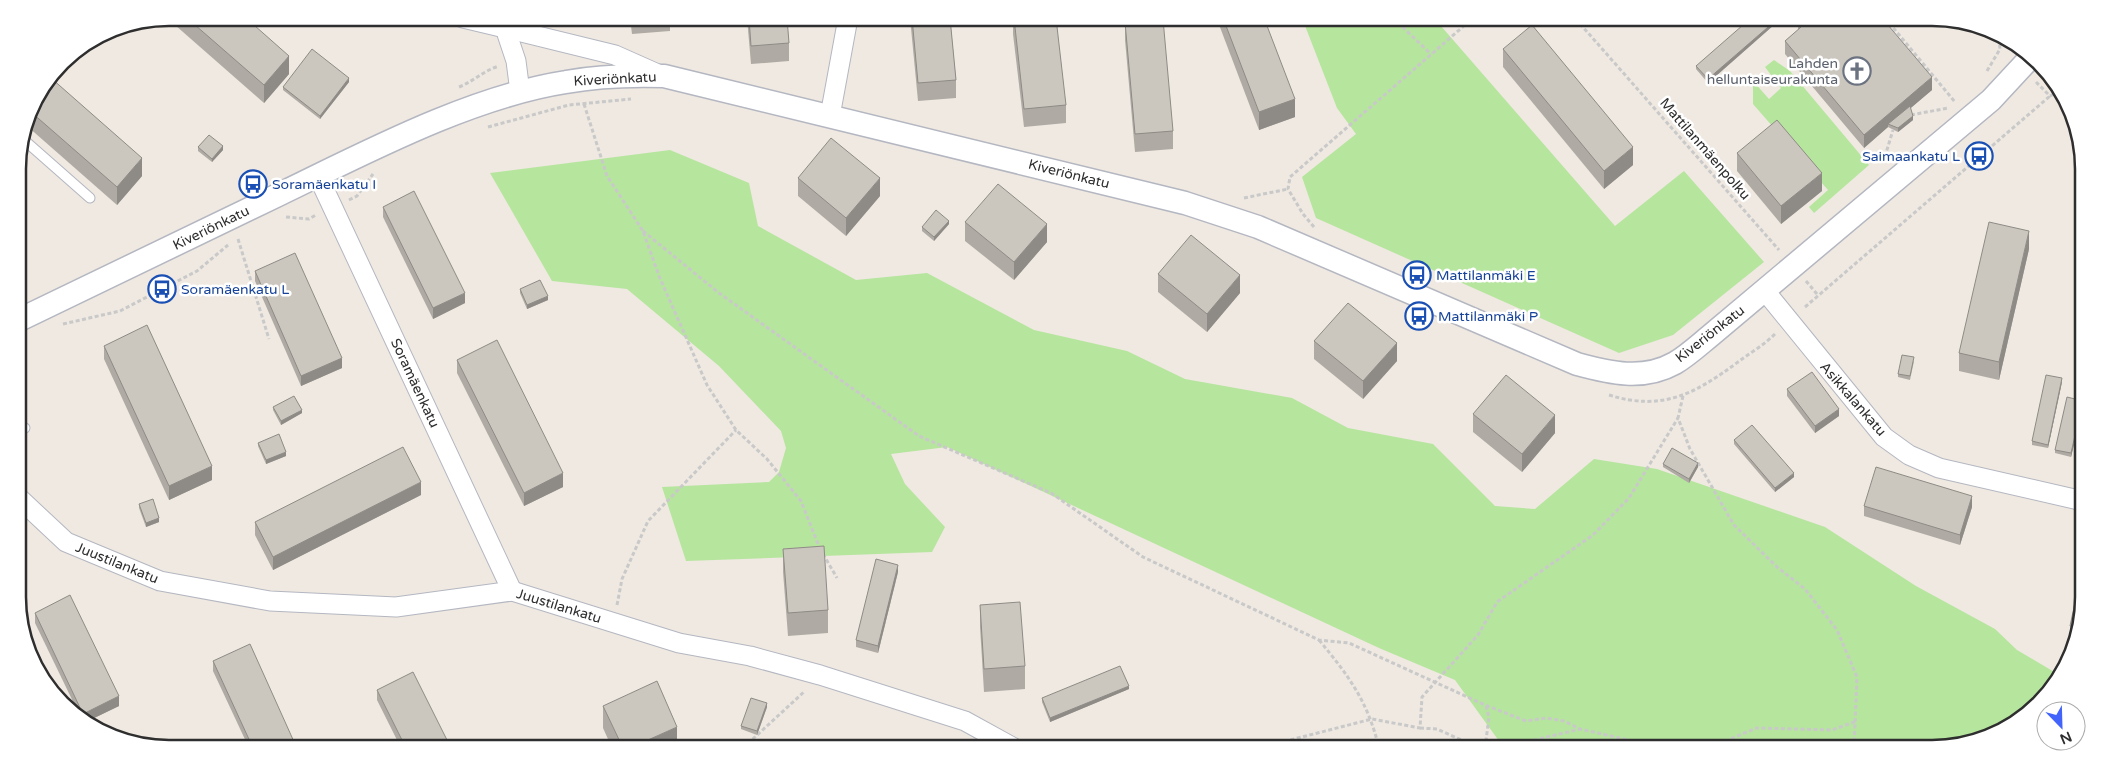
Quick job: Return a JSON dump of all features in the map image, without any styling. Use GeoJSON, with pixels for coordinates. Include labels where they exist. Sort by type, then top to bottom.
{"type":"FeatureCollection","features":[{"type":"Feature","properties":{"kind":"street"},"geometry":{"type":"LineString","coordinates":[[497,26],[615,55],[664,76]]}},
{"type":"Feature","properties":{"kind":"street"},"geometry":{"type":"LineString","coordinates":[[830,116],[847,26]]}},
{"type":"Feature","properties":{"kind":"street"},"geometry":{"type":"LineString","coordinates":[[505,28],[516,61],[520,92]]}},
{"type":"Feature","properties":{"kind":"street","name":"Kiveriönkatu"},"geometry":{"type":"LineString","coordinates":[[27,316],[389,142],[467,110],[520,92],[566,82],[628,75],[664,76],[1194,206],[1258,227],[1577,364],[1614,374],[1643,373],[1675,362],[1794,267],[1991,100],[2026,62]]}},
{"type":"Feature","properties":{"kind":"street","name":"Soramäenkatu"},"geometry":{"type":"LineString","coordinates":[[318,176],[512,591]]}},
{"type":"Feature","properties":{"kind":"street","name":"Asikkalankatu"},"geometry":{"type":"LineString","coordinates":[[1764,291],[1884,437],[1910,455],[1939,468],[2075,499]]}},
{"type":"Feature","properties":{"kind":"street","name":"Juustilankatu"},"geometry":{"type":"LineString","coordinates":[[26,505],[66,542],[169,583],[270,601],[396,606],[512,591],[678,643],[750,656],[820,675],[965,721],[999,740]]}},
{"type":"Feature","properties":{"kind":"lane"},"geometry":{"type":"LineString","coordinates":[[29,144],[90,198]]}},
{"type":"Feature","properties":{"kind":"path"},"geometry":{"type":"LineString","coordinates":[[1401,26],[1431,54]]}},
{"type":"Feature","properties":{"kind":"path"},"geometry":{"type":"LineString","coordinates":[[1319,232],[1303,214],[1288,189],[1290,177],[1464,26]]}},
{"type":"Feature","properties":{"kind":"path","name":"Mattilanmäenpolku"},"geometry":{"type":"LineString","coordinates":[[1582,26],[1817,294]]}},
{"type":"Feature","properties":{"kind":"path"},"geometry":{"type":"LineString","coordinates":[[1892,26],[1955,102]]}},
{"type":"Feature","properties":{"kind":"path"},"geometry":{"type":"LineString","coordinates":[[1984,74],[2000,49],[2000,44]]}},
{"type":"Feature","properties":{"kind":"path"},"geometry":{"type":"LineString","coordinates":[[1810,314],[1804,306],[1817,294],[2050,96]]}},
{"type":"Feature","properties":{"kind":"path"},"geometry":{"type":"LineString","coordinates":[[1944,113],[1961,97]]}},
{"type":"Feature","properties":{"kind":"path"},"geometry":{"type":"LineString","coordinates":[[478,130],[569,105],[633,99]]}},
{"type":"Feature","properties":{"kind":"path"},"geometry":{"type":"LineString","coordinates":[[584,104],[607,176],[643,230],[659,276],[707,385],[736,430],[767,459],[802,501],[818,546],[837,578]]}},
{"type":"Feature","properties":{"kind":"path"},"geometry":{"type":"LineString","coordinates":[[1912,115],[1950,108]]}},
{"type":"Feature","properties":{"kind":"path"},"geometry":{"type":"LineString","coordinates":[[1889,161],[1882,168],[1893,130]]}},
{"type":"Feature","properties":{"kind":"path"},"geometry":{"type":"LineString","coordinates":[[279,220],[288,216],[309,219],[357,196],[372,174],[380,170]]}},
{"type":"Feature","properties":{"kind":"path"},"geometry":{"type":"LineString","coordinates":[[643,230],[719,292],[919,436],[1052,493],[1143,557],[1319,640],[1349,643],[1526,721],[1546,718],[1564,720],[1580,729],[1625,739]]}},
{"type":"Feature","properties":{"kind":"path"},"geometry":{"type":"LineString","coordinates":[[61,325],[120,311],[197,271],[231,242],[246,235]]}},
{"type":"Feature","properties":{"kind":"path"},"geometry":{"type":"LineString","coordinates":[[238,239],[268,340]]}},
{"type":"Feature","properties":{"kind":"path"},"geometry":{"type":"LineString","coordinates":[[1602,392],[1620,398],[1652,402],[1683,396],[1705,386],[1772,337]]}},
{"type":"Feature","properties":{"kind":"path"},"geometry":{"type":"LineString","coordinates":[[1420,728],[1422,697],[1438,682],[1478,635],[1496,602],[1593,535],[1629,498],[1678,418],[1683,396]]}},
{"type":"Feature","properties":{"kind":"path"},"geometry":{"type":"LineString","coordinates":[[1678,418],[1690,449],[1734,525],[1777,568],[1805,589],[1837,630],[1858,677],[1855,739]]}},
{"type":"Feature","properties":{"kind":"path"},"geometry":{"type":"LineString","coordinates":[[614,623],[622,579],[648,521],[736,430]]}},
{"type":"Feature","properties":{"kind":"path"},"geometry":{"type":"LineString","coordinates":[[1319,640],[1348,675],[1372,719],[1377,739]]}},
{"type":"Feature","properties":{"kind":"path"},"geometry":{"type":"LineString","coordinates":[[753,740],[820,675]]}},
{"type":"Feature","properties":{"kind":"path"},"geometry":{"type":"LineString","coordinates":[[1486,705],[1489,717],[1486,739]]}},
{"type":"Feature","properties":{"kind":"path"},"geometry":{"type":"LineString","coordinates":[[1293,739],[1372,719],[1420,728],[1437,729],[1460,739]]}},
{"type":"Feature","properties":{"kind":"path"},"geometry":{"type":"LineString","coordinates":[[1732,739],[1757,728],[1832,730],[1857,721]]}},
{"type":"Feature","properties":{"kind":"path"},"geometry":{"type":"LineString","coordinates":[[1538,739],[1580,729]]}},
{"type":"Feature","properties":{"kind":"green space"},"geometry":{"type":"Polygon","coordinates":[[[1305,26],[1441,26],[1615,226],[1684,171],[1764,262],[1673,335],[1619,353],[1316,218],[1302,177],[1356,134],[1337,108],[1305,26]]]}},
{"type":"Feature","properties":{"kind":"green space"},"geometry":{"type":"Polygon","coordinates":[[[1774,60],[1790,71],[1869,165],[1814,213],[1809,207],[1828,190],[1753,104],[1753,81],[1769,99],[1781,88],[1765,67],[1774,60]]]}},
{"type":"Feature","properties":{"kind":"green space"},"geometry":{"type":"Polygon","coordinates":[[[670,150],[749,183],[758,226],[856,280],[927,273],[1034,330],[1127,351],[1185,379],[1292,398],[1348,428],[1433,444],[1495,506],[1535,509],[1594,459],[1657,469],[1825,527],[1916,586],[1995,629],[2017,650],[2053,672],[2039,691],[2011,716],[1978,732],[1960,737],[1941,739],[1498,739],[1455,680],[1379,648],[947,447],[891,454],[905,484],[945,527],[932,552],[686,561],[662,487],[769,482],[779,472],[786,448],[781,431],[719,366],[627,289],[552,281],[490,173],[670,150]]]}},
{"type":"Feature","properties":{"kind":"building"},"geometry":{"type":"Polygon","coordinates":[[[196,26],[255,26],[289,56],[264,85],[196,26]]]}},
{"type":"Feature","properties":{"kind":"building"},"geometry":{"type":"Polygon","coordinates":[[[750,26],[788,26],[789,43],[751,46],[750,26]]]}},
{"type":"Feature","properties":{"kind":"building"},"geometry":{"type":"Polygon","coordinates":[[[913,26],[951,26],[956,80],[918,83],[913,26]]]}},
{"type":"Feature","properties":{"kind":"building"},"geometry":{"type":"Polygon","coordinates":[[[1015,26],[1057,26],[1066,105],[1024,109],[1015,26]]]}},
{"type":"Feature","properties":{"kind":"building"},"geometry":{"type":"Polygon","coordinates":[[[1125,26],[1164,26],[1173,131],[1135,134],[1125,26]]]}},
{"type":"Feature","properties":{"kind":"building"},"geometry":{"type":"Polygon","coordinates":[[[1226,26],[1267,26],[1295,99],[1259,112],[1226,26]]]}},
{"type":"Feature","properties":{"kind":"building"},"geometry":{"type":"Polygon","coordinates":[[[1533,26],[1633,147],[1604,171],[1503,49],[1533,26]]]}},
{"type":"Feature","properties":{"kind":"building"},"geometry":{"type":"Polygon","coordinates":[[[1742,26],[1769,26],[1708,79],[1696,66],[1742,26]]]}},
{"type":"Feature","properties":{"kind":"building","name":"Lahden helluntaiseurakunta"},"geometry":{"type":"Polygon","coordinates":[[[1889,26],[1932,77],[1864,135],[1785,41],[1801,27],[1889,26]]]}},
{"type":"Feature","properties":{"kind":"building"},"geometry":{"type":"Polygon","coordinates":[[[312,49],[349,78],[320,116],[283,87],[312,49]]]}},
{"type":"Feature","properties":{"kind":"building"},"geometry":{"type":"Polygon","coordinates":[[[56,82],[142,158],[117,187],[36,117],[45,98],[56,82]]]}},
{"type":"Feature","properties":{"kind":"building"},"geometry":{"type":"Polygon","coordinates":[[[1910,106],[1913,116],[1898,128],[1888,124],[1910,106]]]}},
{"type":"Feature","properties":{"kind":"building"},"geometry":{"type":"Polygon","coordinates":[[[1777,120],[1822,173],[1781,206],[1737,153],[1777,120]]]}},
{"type":"Feature","properties":{"kind":"building"},"geometry":{"type":"Polygon","coordinates":[[[209,135],[223,146],[212,159],[198,147],[209,135]]]}},
{"type":"Feature","properties":{"kind":"building"},"geometry":{"type":"Polygon","coordinates":[[[831,138],[880,178],[846,218],[798,178],[831,138]]]}},
{"type":"Feature","properties":{"kind":"building"},"geometry":{"type":"Polygon","coordinates":[[[998,184],[1047,224],[1014,262],[965,222],[998,184]]]}},
{"type":"Feature","properties":{"kind":"building"},"geometry":{"type":"Polygon","coordinates":[[[414,191],[465,293],[433,308],[383,207],[414,191]]]}},
{"type":"Feature","properties":{"kind":"building"},"geometry":{"type":"Polygon","coordinates":[[[936,210],[949,221],[934,237],[922,227],[936,210]]]}},
{"type":"Feature","properties":{"kind":"building"},"geometry":{"type":"Polygon","coordinates":[[[1989,222],[2029,231],[1999,362],[1959,353],[1989,222]]]}},
{"type":"Feature","properties":{"kind":"building"},"geometry":{"type":"Polygon","coordinates":[[[1191,235],[1240,275],[1207,314],[1158,274],[1191,235]]]}},
{"type":"Feature","properties":{"kind":"building"},"geometry":{"type":"Polygon","coordinates":[[[295,253],[342,358],[301,376],[255,271],[295,253]]]}},
{"type":"Feature","properties":{"kind":"building"},"geometry":{"type":"Polygon","coordinates":[[[540,280],[548,296],[527,305],[520,289],[540,280]]]}},
{"type":"Feature","properties":{"kind":"building"},"geometry":{"type":"Polygon","coordinates":[[[1348,303],[1397,343],[1363,381],[1314,341],[1348,303]]]}},
{"type":"Feature","properties":{"kind":"building"},"geometry":{"type":"Polygon","coordinates":[[[147,325],[212,466],[169,486],[104,346],[147,325]]]}},
{"type":"Feature","properties":{"kind":"building"},"geometry":{"type":"Polygon","coordinates":[[[497,340],[563,473],[524,493],[457,360],[497,340]]]}},
{"type":"Feature","properties":{"kind":"building"},"geometry":{"type":"Polygon","coordinates":[[[1902,355],[1914,357],[1910,376],[1898,374],[1902,355]]]}},
{"type":"Feature","properties":{"kind":"building"},"geometry":{"type":"Polygon","coordinates":[[[1812,372],[1839,409],[1815,426],[1787,389],[1812,372]]]}},
{"type":"Feature","properties":{"kind":"building"},"geometry":{"type":"Polygon","coordinates":[[[1506,375],[1555,415],[1522,454],[1473,414],[1506,375]]]}},
{"type":"Feature","properties":{"kind":"building"},"geometry":{"type":"Polygon","coordinates":[[[2046,375],[2062,378],[2048,445],[2032,441],[2046,375]]]}},
{"type":"Feature","properties":{"kind":"building"},"geometry":{"type":"Polygon","coordinates":[[[294,396],[302,410],[281,421],[273,407],[294,396]]]}},
{"type":"Feature","properties":{"kind":"building"},"geometry":{"type":"Polygon","coordinates":[[[2067,397],[2075,399],[2075,436],[2071,453],[2055,450],[2067,397]]]}},
{"type":"Feature","properties":{"kind":"building"},"geometry":{"type":"Polygon","coordinates":[[[1752,425],[1794,473],[1775,488],[1734,440],[1752,425]]]}},
{"type":"Feature","properties":{"kind":"building"},"geometry":{"type":"Polygon","coordinates":[[[279,434],[286,452],[266,460],[258,443],[279,434]]]}},
{"type":"Feature","properties":{"kind":"building"},"geometry":{"type":"Polygon","coordinates":[[[403,447],[421,482],[273,557],[255,522],[403,447]]]}},
{"type":"Feature","properties":{"kind":"building"},"geometry":{"type":"Polygon","coordinates":[[[1672,448],[1698,463],[1689,479],[1663,464],[1672,448]]]}},
{"type":"Feature","properties":{"kind":"building"},"geometry":{"type":"Polygon","coordinates":[[[1876,467],[1972,496],[1960,535],[1864,506],[1876,467]]]}},
{"type":"Feature","properties":{"kind":"building"},"geometry":{"type":"Polygon","coordinates":[[[153,499],[159,518],[146,523],[139,504],[153,499]]]}},
{"type":"Feature","properties":{"kind":"building"},"geometry":{"type":"Polygon","coordinates":[[[824,546],[828,610],[788,613],[783,549],[824,546]]]}},
{"type":"Feature","properties":{"kind":"building"},"geometry":{"type":"Polygon","coordinates":[[[876,559],[898,565],[878,646],[856,640],[876,559]]]}},
{"type":"Feature","properties":{"kind":"building"},"geometry":{"type":"Polygon","coordinates":[[[70,595],[119,696],[86,713],[80,708],[35,613],[70,595]]]}},
{"type":"Feature","properties":{"kind":"building"},"geometry":{"type":"Polygon","coordinates":[[[1020,602],[1025,666],[984,669],[980,605],[1020,602]]]}},
{"type":"Feature","properties":{"kind":"building"},"geometry":{"type":"Polygon","coordinates":[[[2074,609],[2072,625],[2070,626],[2074,609]]]}},
{"type":"Feature","properties":{"kind":"building"},"geometry":{"type":"Polygon","coordinates":[[[250,644],[293,740],[249,740],[213,661],[250,644]]]}},
{"type":"Feature","properties":{"kind":"building"},"geometry":{"type":"Polygon","coordinates":[[[1120,666],[1129,686],[1050,718],[1042,698],[1120,666]]]}},
{"type":"Feature","properties":{"kind":"building"},"geometry":{"type":"Polygon","coordinates":[[[413,672],[447,740],[402,740],[377,690],[413,672]]]}},
{"type":"Feature","properties":{"kind":"building"},"geometry":{"type":"Polygon","coordinates":[[[657,681],[677,727],[649,740],[619,740],[603,706],[657,681]]]}},
{"type":"Feature","properties":{"kind":"building"},"geometry":{"type":"Polygon","coordinates":[[[751,698],[767,703],[757,731],[741,726],[751,698]]]}},
{"type":"Feature","properties":{"kind":"place","name":"Lahden helluntaiseurakunta"},"geometry":{"type":"Point","coordinates":[1857,71]}},
{"type":"Feature","properties":{"kind":"place","name":"Saimaankatu L"},"geometry":{"type":"Point","coordinates":[1979,156]}},
{"type":"Feature","properties":{"kind":"place","name":"Soramäenkatu I"},"geometry":{"type":"Point","coordinates":[253,184]}},
{"type":"Feature","properties":{"kind":"place","name":"Mattilanmäki E"},"geometry":{"type":"Point","coordinates":[1417,275]}},
{"type":"Feature","properties":{"kind":"place","name":"Soramäenkatu L"},"geometry":{"type":"Point","coordinates":[162,289]}},
{"type":"Feature","properties":{"kind":"place","name":"Mattilanmäki P"},"geometry":{"type":"Point","coordinates":[1419,316]}}]}
